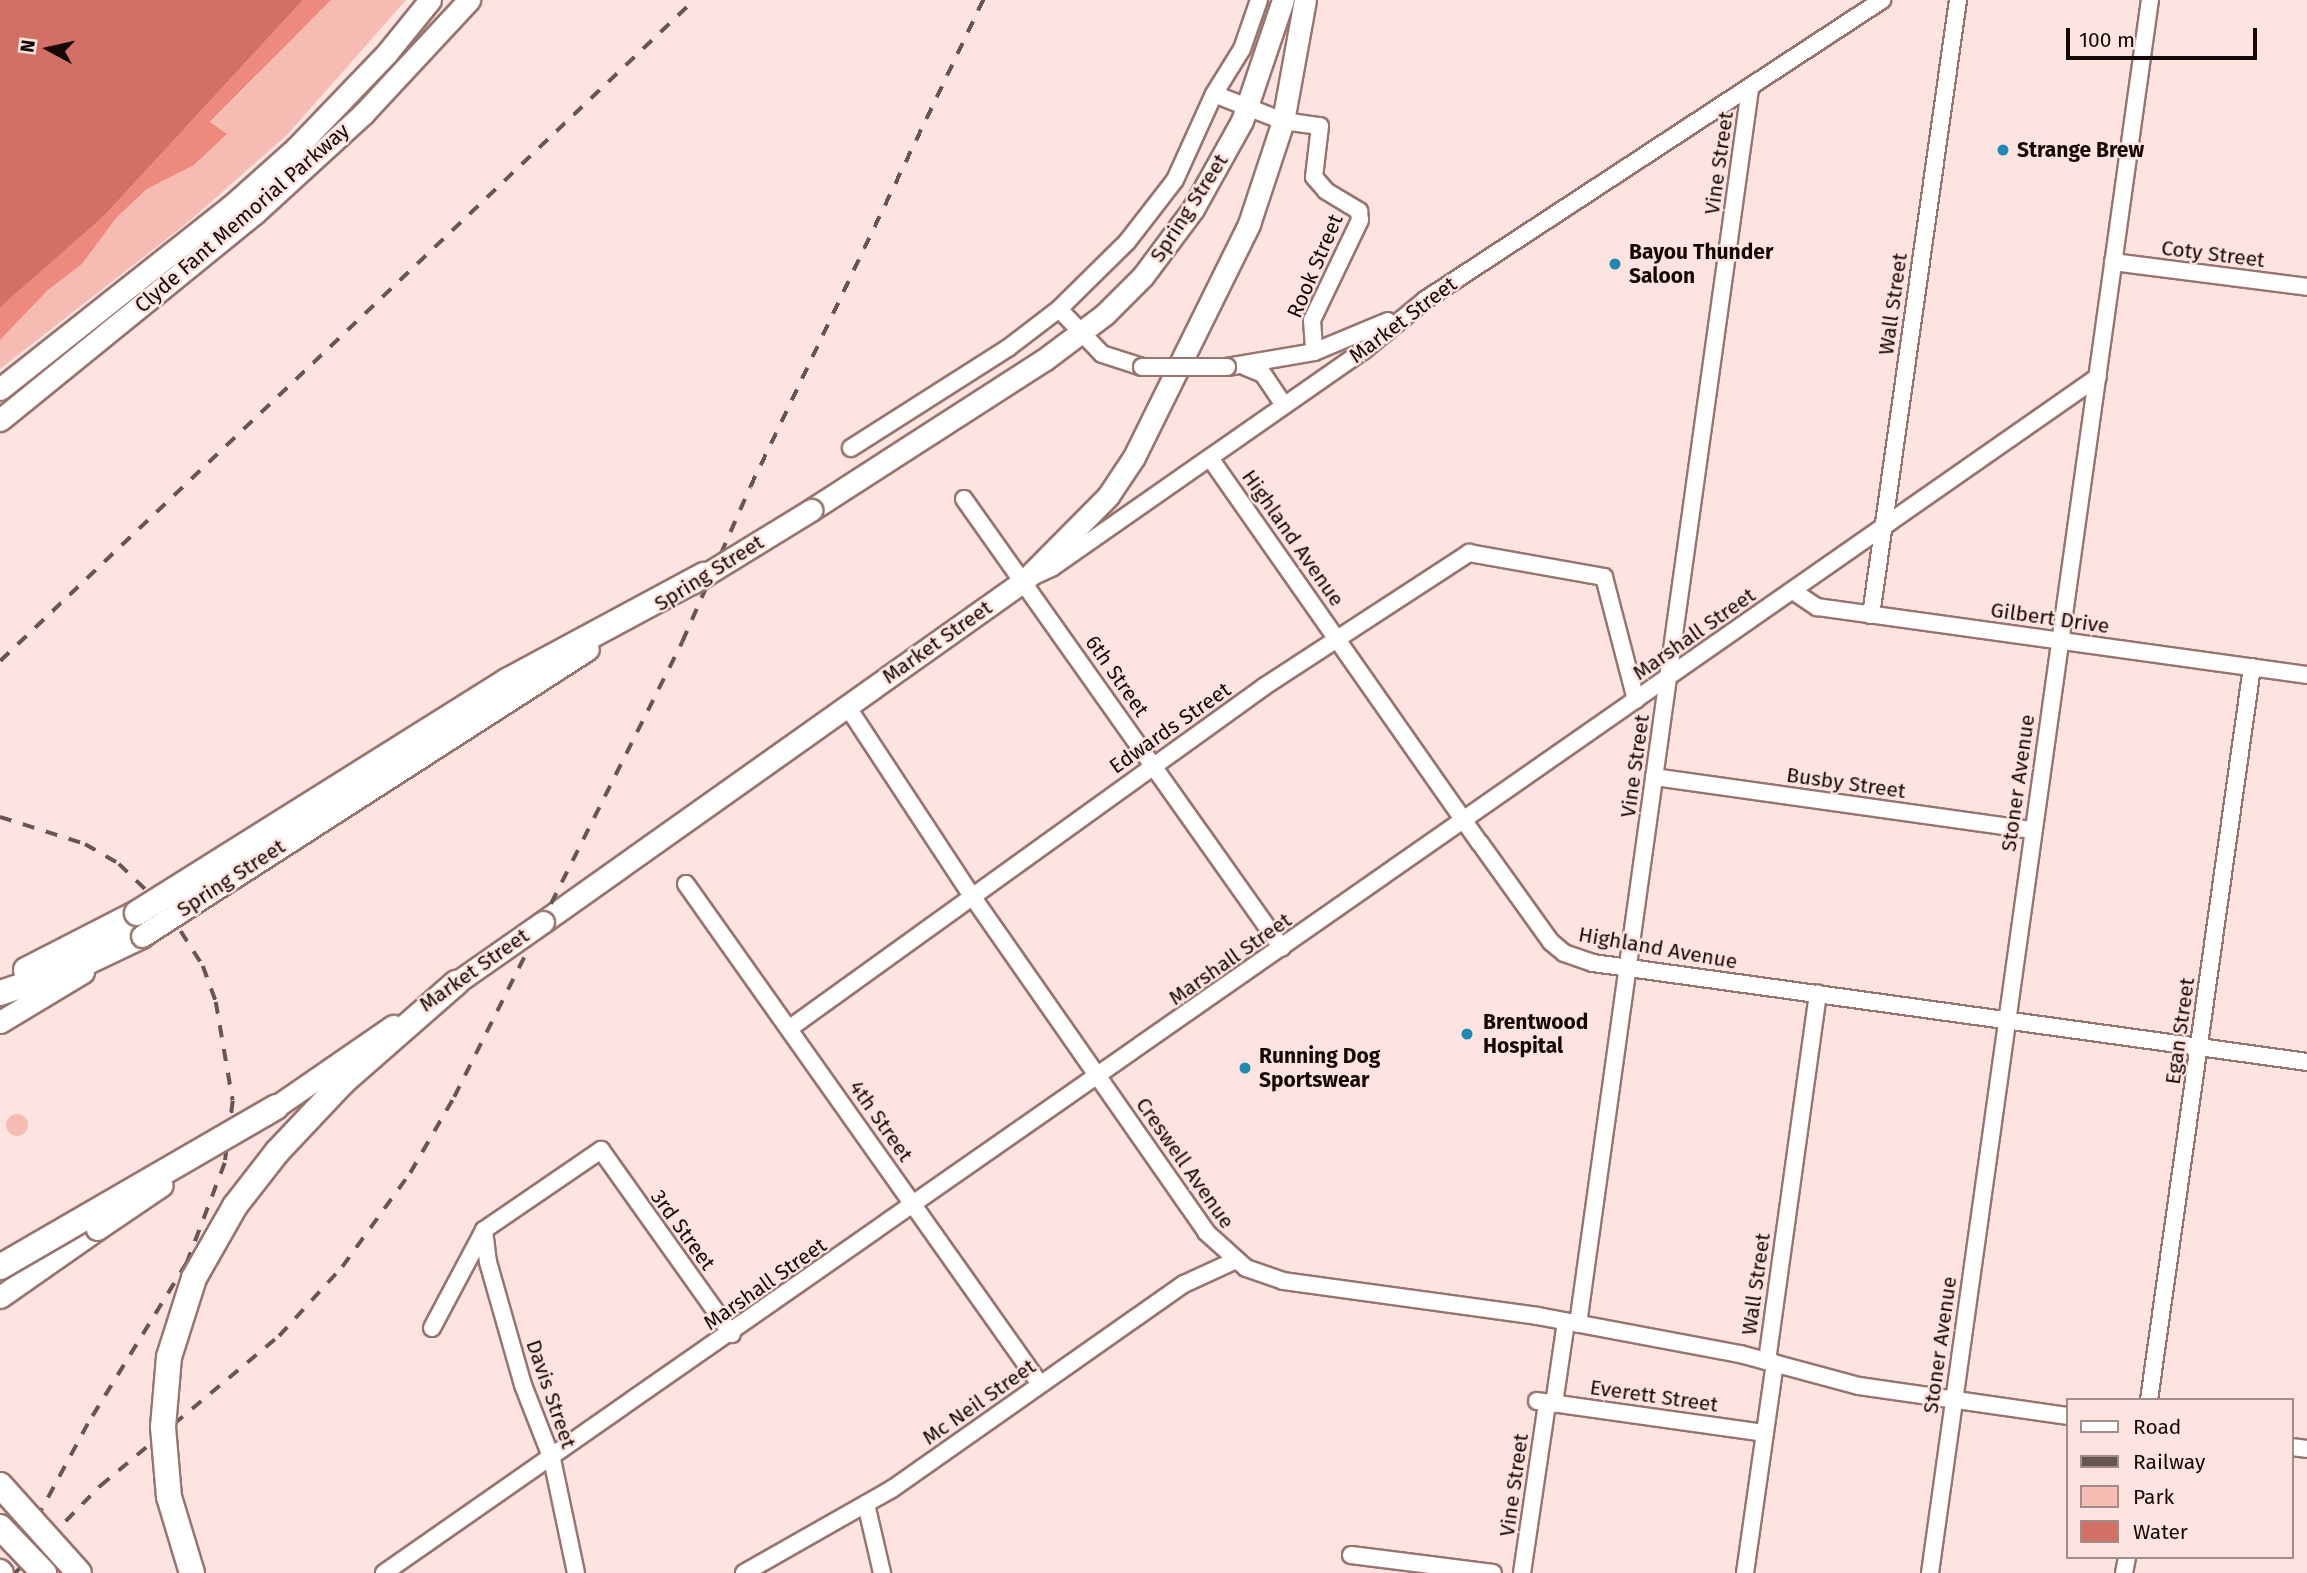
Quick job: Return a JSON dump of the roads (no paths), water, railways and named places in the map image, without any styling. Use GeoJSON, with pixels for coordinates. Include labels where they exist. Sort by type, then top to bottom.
{"type":"FeatureCollection","features":[{"type":"Feature","properties":{"kind":"highway"},"geometry":{"type":"LineString","coordinates":[[0,981],[107,931],[507,681],[704,575]]}},
{"type":"Feature","properties":{"kind":"highway"},"geometry":{"type":"LineString","coordinates":[[0,993],[77,967],[142,936]]}},
{"type":"Feature","properties":{"kind":"highway"},"geometry":{"type":"LineString","coordinates":[[192,1573],[169,1497],[163,1427],[169,1357],[194,1278],[235,1206],[284,1143],[344,1081],[456,983]]}},
{"type":"Feature","properties":{"kind":"highway"},"geometry":{"type":"LineString","coordinates":[[0,1267],[276,1107]]}},
{"type":"Feature","properties":{"kind":"highway"},"geometry":{"type":"LineString","coordinates":[[0,1485],[79,1573]]}},
{"type":"Feature","properties":{"kind":"highway"},"geometry":{"type":"LineString","coordinates":[[0,1527],[44,1573]]}},
{"type":"Feature","properties":{"kind":"main road","name":"Clyde Fant Memorial Parkway"},"geometry":{"type":"LineString","coordinates":[[0,389],[221,214],[296,148],[379,62],[430,0]]}},
{"type":"Feature","properties":{"kind":"main road","name":"Clyde Fant Memorial Parkway"},"geometry":{"type":"LineString","coordinates":[[0,420],[264,205],[363,114],[469,0]]}},
{"type":"Feature","properties":{"kind":"main road","name":"Spring Street"},"geometry":{"type":"LineString","coordinates":[[0,1022],[142,936],[704,575],[811,510],[1013,381],[1081,332],[1124,296],[1177,235],[1247,110],[1283,0]]}},
{"type":"Feature","properties":{"kind":"main road"},"geometry":{"type":"LineString","coordinates":[[1025,580],[1093,514],[1134,457],[1236,254],[1283,121],[1305,0]]}},
{"type":"Feature","properties":{"kind":"main road","name":"Market Street"},"geometry":{"type":"LineString","coordinates":[[0,1297],[456,983],[1025,580]]}},
{"type":"Feature","properties":{"kind":"street"},"geometry":{"type":"LineString","coordinates":[[851,448],[1008,348],[1059,309],[1127,242],[1175,180],[1214,94],[1242,49],[1259,0]]}},
{"type":"Feature","properties":{"kind":"street","name":"Market Street"},"geometry":{"type":"LineString","coordinates":[[1025,580],[1054,567],[1210,458],[1425,300],[1751,89],[1882,0]]}},
{"type":"Feature","properties":{"kind":"street","name":"Wall Street"},"geometry":{"type":"LineString","coordinates":[[1871,615],[1958,0]]}},
{"type":"Feature","properties":{"kind":"street","name":"Stoner Avenue"},"geometry":{"type":"LineString","coordinates":[[1930,1573],[2150,0]]}},
{"type":"Feature","properties":{"kind":"street","name":"Vine Street"},"geometry":{"type":"LineString","coordinates":[[1522,1573],[1546,1402],[1572,1323],[1628,968],[1751,89]]}},
{"type":"Feature","properties":{"kind":"street","name":"Rook Street"},"geometry":{"type":"LineString","coordinates":[[1214,94],[1247,110],[1283,121],[1320,126],[1314,177],[1360,214],[1312,320],[1314,352]]}},
{"type":"Feature","properties":{"kind":"street","name":"Coty Street"},"geometry":{"type":"LineString","coordinates":[[2113,262],[2306,283]]}},
{"type":"Feature","properties":{"kind":"street"},"geometry":{"type":"LineString","coordinates":[[1059,309],[1111,360],[1142,367],[1235,367],[1314,352],[1370,331],[1425,300]]}},
{"type":"Feature","properties":{"kind":"street"},"geometry":{"type":"LineString","coordinates":[[1235,367],[1264,374],[1284,405]]}},
{"type":"Feature","properties":{"kind":"street","name":"Marshall Street"},"geometry":{"type":"LineString","coordinates":[[384,1573],[732,1334],[2098,377]]}},
{"type":"Feature","properties":{"kind":"street","name":"Highland Avenue"},"geometry":{"type":"LineString","coordinates":[[1210,458],[1551,943],[1578,959],[2307,1062]]}},
{"type":"Feature","properties":{"kind":"street","name":"6th Street"},"geometry":{"type":"LineString","coordinates":[[964,499],[1025,580],[1282,948]]}},
{"type":"Feature","properties":{"kind":"street","name":"Edwards Street"},"geometry":{"type":"LineString","coordinates":[[790,1028],[1153,764],[1337,637],[1469,553],[1604,576],[1636,700]]}},
{"type":"Feature","properties":{"kind":"street","name":"Gilbert Drive"},"geometry":{"type":"LineString","coordinates":[[1793,591],[1817,607],[2307,675]]}},
{"type":"Feature","properties":{"kind":"street","name":"Egan Street"},"geometry":{"type":"LineString","coordinates":[[2149,1398],[2252,667]]}},
{"type":"Feature","properties":{"kind":"street","name":"Creswell Avenue"},"geometry":{"type":"LineString","coordinates":[[847,706],[897,778],[972,896],[1206,1232],[1234,1261],[1283,1281],[1572,1323],[1771,1362],[1859,1386],[2066,1416]]}},
{"type":"Feature","properties":{"kind":"street","name":"Busby Street"},"geometry":{"type":"LineString","coordinates":[[1654,777],[2033,830]]}},
{"type":"Feature","properties":{"kind":"street","name":"4th Street"},"geometry":{"type":"LineString","coordinates":[[686,884],[1040,1384]]}},
{"type":"Feature","properties":{"kind":"street","name":"Wall Street"},"geometry":{"type":"LineString","coordinates":[[1745,1573],[1765,1433],[1771,1362],[1818,994]]}},
{"type":"Feature","properties":{"kind":"street","name":"3rd Street"},"geometry":{"type":"LineString","coordinates":[[484,1230],[601,1150],[732,1334]]}},
{"type":"Feature","properties":{"kind":"street"},"geometry":{"type":"LineString","coordinates":[[432,1328],[484,1230]]}},
{"type":"Feature","properties":{"kind":"street","name":"Davis Street"},"geometry":{"type":"LineString","coordinates":[[484,1230],[488,1262],[523,1385],[552,1459],[576,1573]]}},
{"type":"Feature","properties":{"kind":"street","name":"Mc Neil Street"},"geometry":{"type":"LineString","coordinates":[[744,1573],[866,1504],[1184,1284],[1234,1261]]}},
{"type":"Feature","properties":{"kind":"street","name":"Everett Street"},"geometry":{"type":"LineString","coordinates":[[1546,1402],[1765,1433]]}},
{"type":"Feature","properties":{"kind":"street"},"geometry":{"type":"LineString","coordinates":[[866,1504],[882,1573]]}},
{"type":"Feature","properties":{"kind":"street"},"geometry":{"type":"LineString","coordinates":[[1351,1555],[1493,1573]]}},
{"type":"Feature","properties":{"kind":"water"},"geometry":{"type":"Polygon","coordinates":[[[0,0],[303,0],[104,216],[0,307],[0,0]]]}},
{"type":"Feature","properties":{"kind":"railway"},"geometry":{"type":"LineString","coordinates":[[0,661],[694,0]]}},
{"type":"Feature","properties":{"kind":"railway"},"geometry":{"type":"LineString","coordinates":[[15,1573],[100,1486],[279,1336],[342,1267],[410,1173],[454,1097],[682,642],[750,487],[983,0]]}},
{"type":"Feature","properties":{"kind":"railway"},"geometry":{"type":"LineString","coordinates":[[0,817],[85,844],[119,864],[168,911],[203,966],[216,1002],[233,1101],[225,1163],[187,1263],[88,1424],[11,1567]]}},
{"type":"Feature","properties":{"kind":"place","name":"Strange Brew"},"geometry":{"type":"Point","coordinates":[2003,150]}},
{"type":"Feature","properties":{"kind":"place","name":"Bayou Thunder Saloon"},"geometry":{"type":"Point","coordinates":[1615,264]}},
{"type":"Feature","properties":{"kind":"place","name":"Brentwood Hospital"},"geometry":{"type":"Point","coordinates":[1467,1034]}},
{"type":"Feature","properties":{"kind":"place","name":"Running Dog Sportswear"},"geometry":{"type":"Point","coordinates":[1245,1068]}}]}
